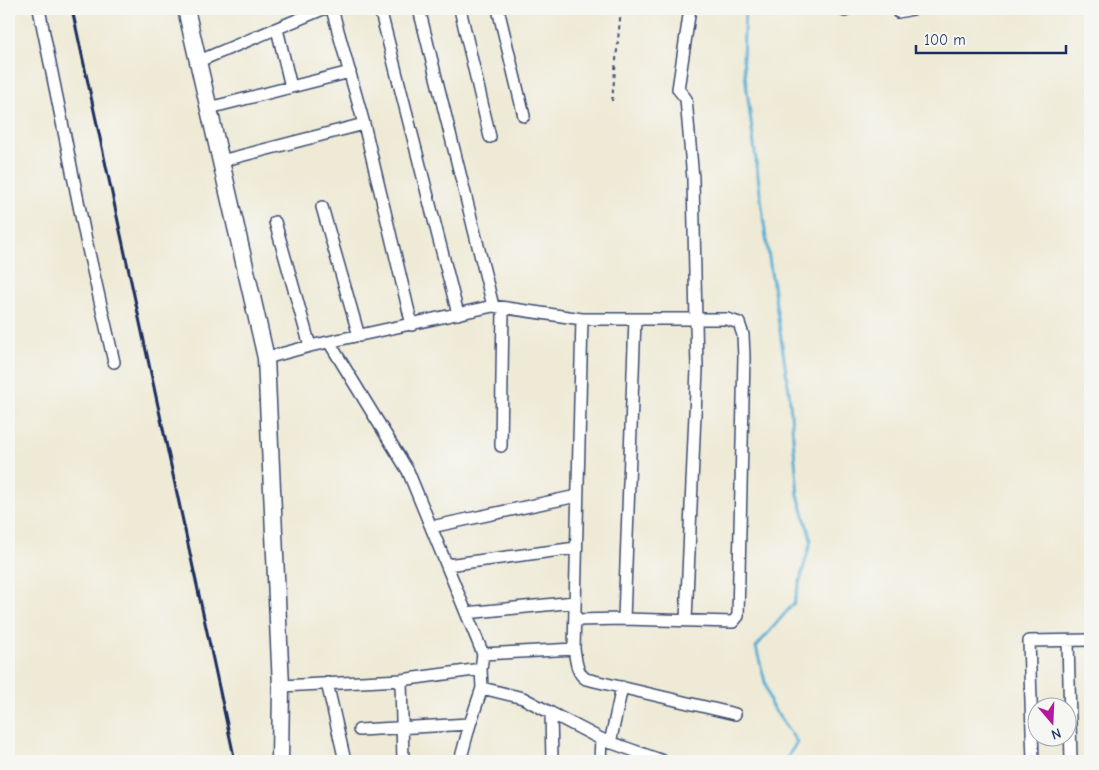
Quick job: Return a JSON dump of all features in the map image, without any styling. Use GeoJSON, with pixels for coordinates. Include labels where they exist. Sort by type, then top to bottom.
{"type":"FeatureCollection","features":[{"type":"Feature","properties":{"kind":"street"},"geometry":{"type":"LineString","coordinates":[[39,9],[86,240],[114,362]]}},
{"type":"Feature","properties":{"kind":"street"},"geometry":{"type":"LineString","coordinates":[[186,9],[266,358],[281,686],[280,761]]}},
{"type":"Feature","properties":{"kind":"street"},"geometry":{"type":"LineString","coordinates":[[199,62],[323,9]]}},
{"type":"Feature","properties":{"kind":"street"},"geometry":{"type":"LineString","coordinates":[[332,9],[364,124],[412,325]]}},
{"type":"Feature","properties":{"kind":"street"},"geometry":{"type":"LineString","coordinates":[[380,9],[458,314]]}},
{"type":"Feature","properties":{"kind":"street"},"geometry":{"type":"LineString","coordinates":[[419,9],[498,307],[501,446]]}},
{"type":"Feature","properties":{"kind":"street"},"geometry":{"type":"LineString","coordinates":[[460,9],[490,137]]}},
{"type":"Feature","properties":{"kind":"street"},"geometry":{"type":"LineString","coordinates":[[498,9],[524,116]]}},
{"type":"Feature","properties":{"kind":"street"},"geometry":{"type":"LineString","coordinates":[[686,620],[696,368],[694,179],[686,99],[678,89],[690,9]]}},
{"type":"Feature","properties":{"kind":"street"},"geometry":{"type":"LineString","coordinates":[[896,9],[898,12],[913,9]]}},
{"type":"Feature","properties":{"kind":"street"},"geometry":{"type":"LineString","coordinates":[[276,29],[291,87]]}},
{"type":"Feature","properties":{"kind":"street"},"geometry":{"type":"LineString","coordinates":[[209,108],[350,72]]}},
{"type":"Feature","properties":{"kind":"street"},"geometry":{"type":"LineString","coordinates":[[221,161],[364,124]]}},
{"type":"Feature","properties":{"kind":"street"},"geometry":{"type":"LineString","coordinates":[[322,207],[359,336]]}},
{"type":"Feature","properties":{"kind":"street"},"geometry":{"type":"LineString","coordinates":[[275,222],[310,346]]}},
{"type":"Feature","properties":{"kind":"street"},"geometry":{"type":"LineString","coordinates":[[266,358],[310,346],[498,307],[582,319],[727,319],[739,323],[743,335],[738,616],[733,622],[624,619],[575,620]]}},
{"type":"Feature","properties":{"kind":"street"},"geometry":{"type":"LineString","coordinates":[[582,319],[574,649],[581,676],[586,679],[735,714]]}},
{"type":"Feature","properties":{"kind":"street"},"geometry":{"type":"LineString","coordinates":[[624,619],[635,319]]}},
{"type":"Feature","properties":{"kind":"street"},"geometry":{"type":"LineString","coordinates":[[329,342],[408,471],[483,654],[481,669],[482,688],[460,761]]}},
{"type":"Feature","properties":{"kind":"street"},"geometry":{"type":"LineString","coordinates":[[431,527],[577,496]]}},
{"type":"Feature","properties":{"kind":"street"},"geometry":{"type":"LineString","coordinates":[[446,565],[576,548]]}},
{"type":"Feature","properties":{"kind":"street"},"geometry":{"type":"LineString","coordinates":[[466,613],[575,602]]}},
{"type":"Feature","properties":{"kind":"street"},"geometry":{"type":"LineString","coordinates":[[1033,761],[1029,641],[1090,640]]}},
{"type":"Feature","properties":{"kind":"street"},"geometry":{"type":"LineString","coordinates":[[1068,641],[1071,761]]}},
{"type":"Feature","properties":{"kind":"street"},"geometry":{"type":"LineString","coordinates":[[483,654],[574,649]]}},
{"type":"Feature","properties":{"kind":"street"},"geometry":{"type":"LineString","coordinates":[[281,686],[401,680],[481,669]]}},
{"type":"Feature","properties":{"kind":"street"},"geometry":{"type":"LineString","coordinates":[[401,680],[403,761]]}},
{"type":"Feature","properties":{"kind":"street"},"geometry":{"type":"LineString","coordinates":[[327,683],[345,761]]}},
{"type":"Feature","properties":{"kind":"street"},"geometry":{"type":"LineString","coordinates":[[600,761],[622,687]]}},
{"type":"Feature","properties":{"kind":"street"},"geometry":{"type":"LineString","coordinates":[[482,688],[523,698],[606,741],[663,761]]}},
{"type":"Feature","properties":{"kind":"street"},"geometry":{"type":"LineString","coordinates":[[551,713],[552,761]]}},
{"type":"Feature","properties":{"kind":"street"},"geometry":{"type":"LineString","coordinates":[[358,730],[470,724]]}},
{"type":"Feature","properties":{"kind":"path"},"geometry":{"type":"LineString","coordinates":[[612,102],[621,9]]}},
{"type":"Feature","properties":{"kind":"waterway"},"geometry":{"type":"LineString","coordinates":[[745,9],[743,59],[766,238],[789,391],[798,495],[811,540],[794,603],[756,647],[771,705],[797,742],[785,761]]}},
{"type":"Feature","properties":{"kind":"railway"},"geometry":{"type":"LineString","coordinates":[[72,9],[235,761]]}}]}
